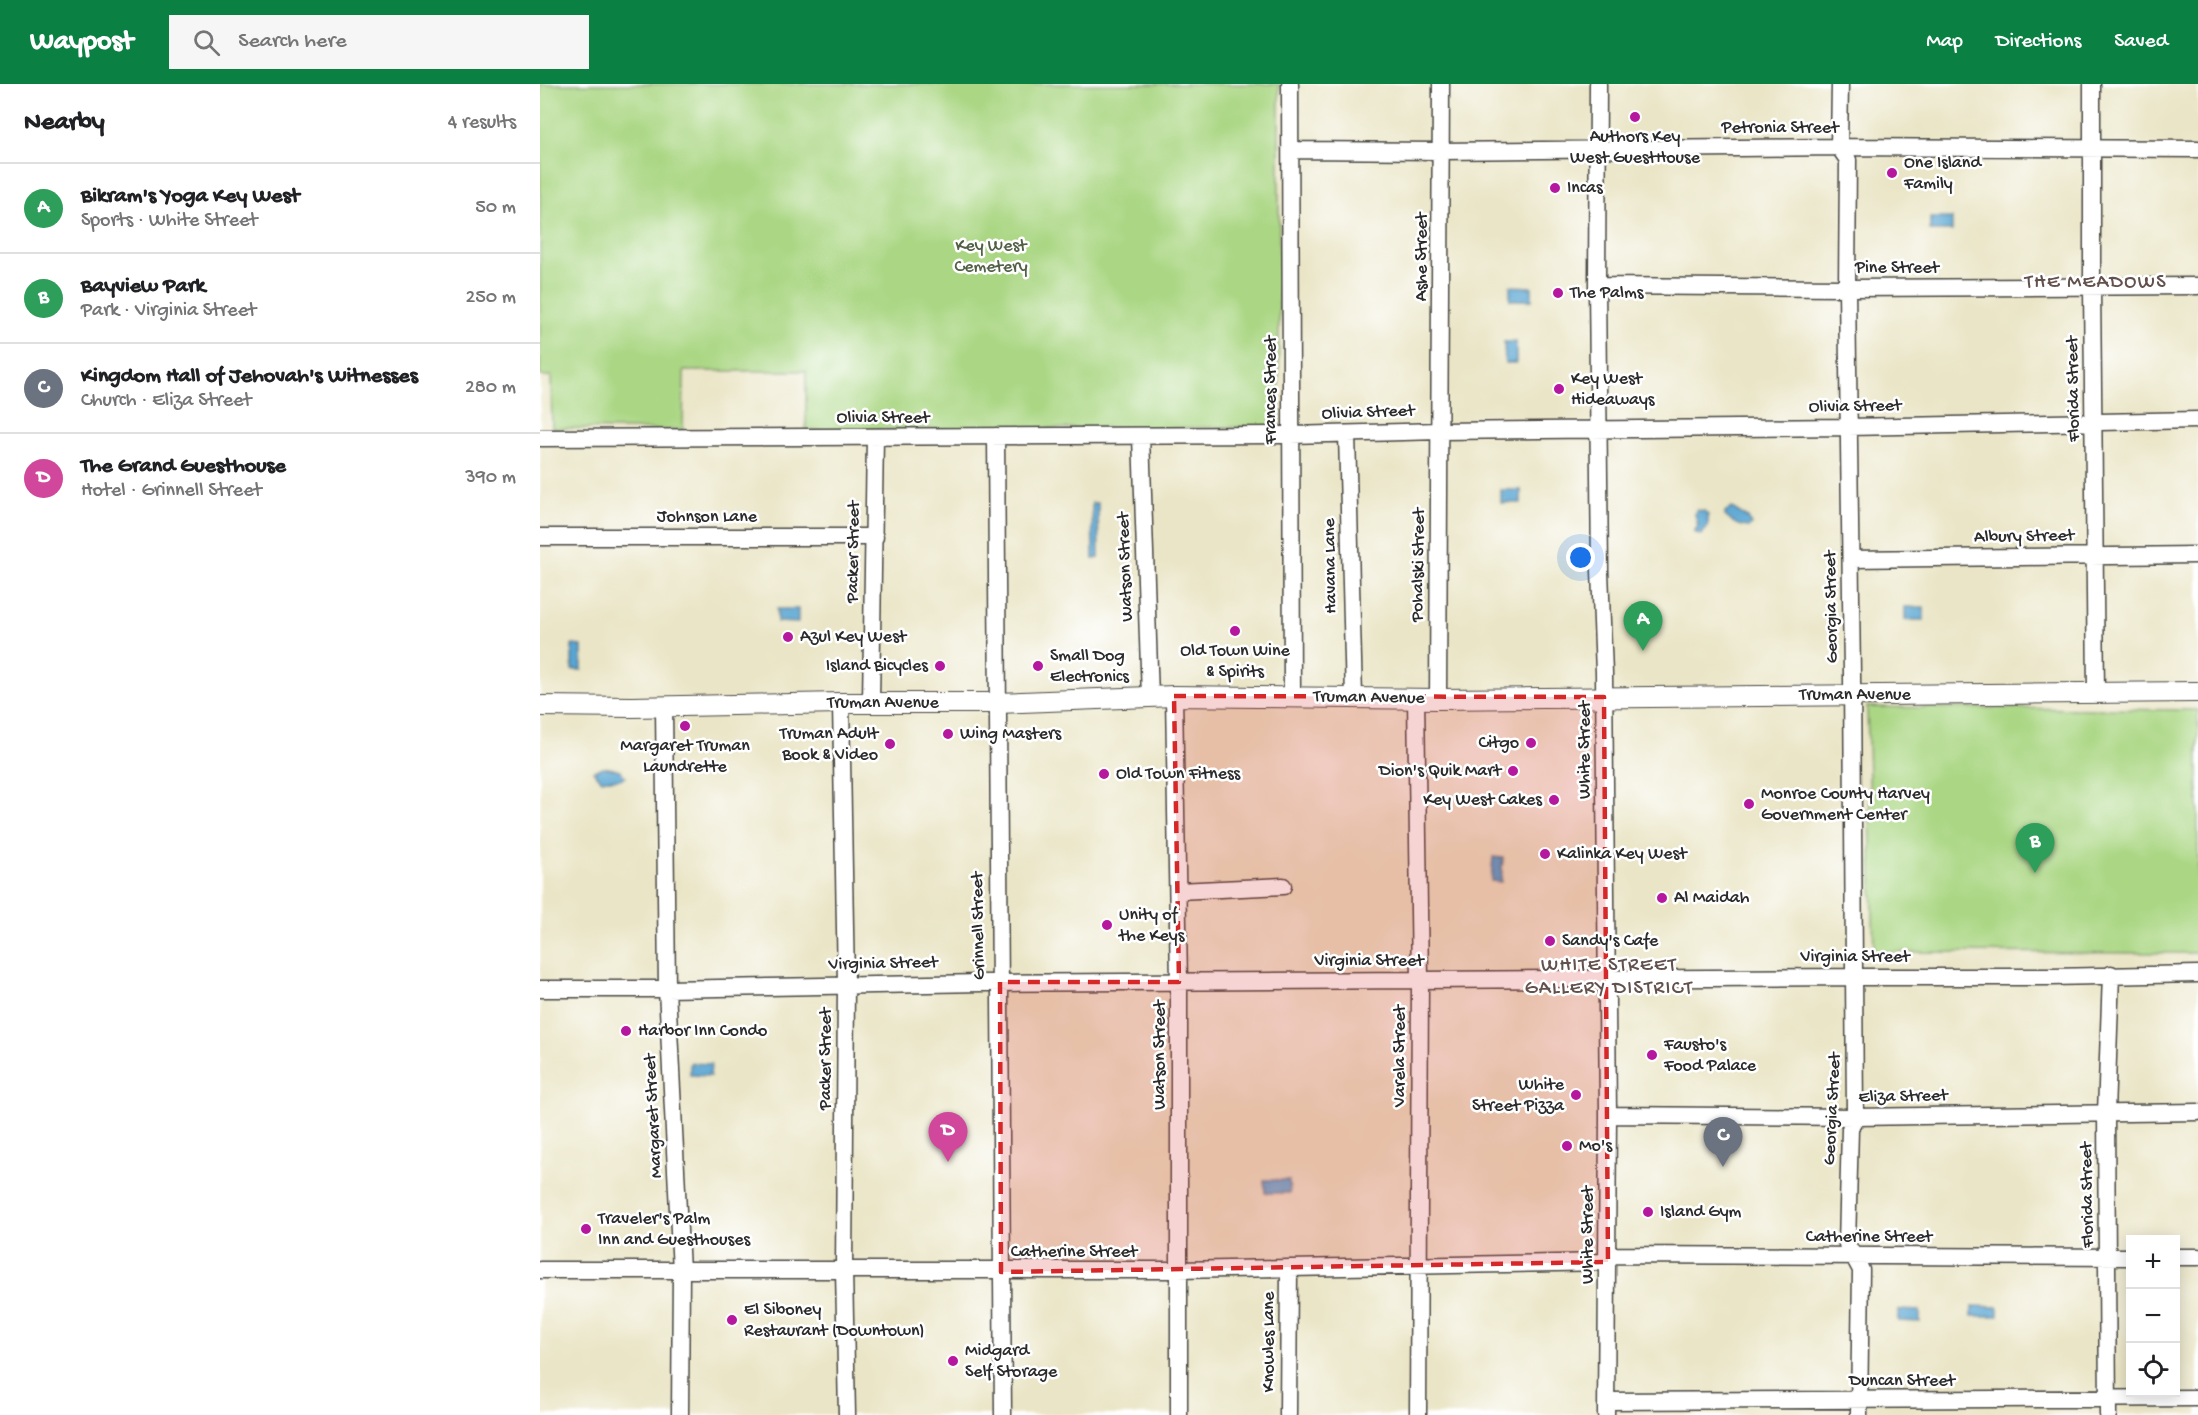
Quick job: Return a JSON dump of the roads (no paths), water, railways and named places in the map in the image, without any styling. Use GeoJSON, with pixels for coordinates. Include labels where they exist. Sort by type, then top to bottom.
{"type":"FeatureCollection","features":[{"type":"Feature","properties":{"kind":"main road","name":"Truman Avenue"},"geometry":{"type":"LineString","coordinates":[[540,706],[664,707],[841,703],[997,703],[1174,696],[1438,699],[2198,692]]}},
{"type":"Feature","properties":{"kind":"street","name":"Frances Street"},"geometry":{"type":"LineString","coordinates":[[1290,84],[1292,697]]}},
{"type":"Feature","properties":{"kind":"street","name":"Ashe Street"},"geometry":{"type":"LineString","coordinates":[[1440,431],[1441,84]]}},
{"type":"Feature","properties":{"kind":"street","name":"White Street"},"geometry":{"type":"LineString","coordinates":[[1598,84],[1596,286],[1604,697],[1608,1115],[1606,1408]]}},
{"type":"Feature","properties":{"kind":"street","name":"Georgia Street"},"geometry":{"type":"LineString","coordinates":[[1840,84],[1839,147],[1848,160],[1848,427],[1855,976],[1855,1117],[1850,1129],[1847,1244],[1862,1270],[1859,1408]]}},
{"type":"Feature","properties":{"kind":"street","name":"Florida Street"},"geometry":{"type":"LineString","coordinates":[[2092,84],[2096,693]]}},
{"type":"Feature","properties":{"kind":"street","name":"Petronia Street"},"geometry":{"type":"LineString","coordinates":[[1291,150],[2198,148]]}},
{"type":"Feature","properties":{"kind":"street","name":"Pine Street"},"geometry":{"type":"LineString","coordinates":[[1596,286],[1847,288],[2198,286]]}},
{"type":"Feature","properties":{"kind":"street","name":"Olivia Street"},"geometry":{"type":"LineString","coordinates":[[540,438],[1291,435],[2198,420]]}},
{"type":"Feature","properties":{"kind":"street","name":"Pohalski Street"},"geometry":{"type":"LineString","coordinates":[[1438,699],[1440,431]]}},
{"type":"Feature","properties":{"kind":"street","name":"Havana Lane"},"geometry":{"type":"LineString","coordinates":[[1347,434],[1354,697]]}},
{"type":"Feature","properties":{"kind":"street","name":"Grinnell Street"},"geometry":{"type":"LineString","coordinates":[[996,436],[1003,1415]]}},
{"type":"Feature","properties":{"kind":"street","name":"Watson Street"},"geometry":{"type":"LineString","coordinates":[[1141,436],[1150,697]]}},
{"type":"Feature","properties":{"kind":"street","name":"Packer Street"},"geometry":{"type":"LineString","coordinates":[[871,703],[875,438]]}},
{"type":"Feature","properties":{"kind":"street","name":"Johnson Lane"},"geometry":{"type":"LineString","coordinates":[[540,537],[875,537]]}},
{"type":"Feature","properties":{"kind":"street","name":"Albury Street"},"geometry":{"type":"LineString","coordinates":[[1851,559],[2198,555]]}},
{"type":"Feature","properties":{"kind":"street","name":"Watson Street"},"geometry":{"type":"LineString","coordinates":[[1174,696],[1179,982],[1179,1415]]}},
{"type":"Feature","properties":{"kind":"street","name":"Varela Street"},"geometry":{"type":"LineString","coordinates":[[1416,698],[1420,980],[1418,1415]]}},
{"type":"Feature","properties":{"kind":"street","name":"Packer Street"},"geometry":{"type":"LineString","coordinates":[[841,703],[846,984],[844,1270],[847,1415]]}},
{"type":"Feature","properties":{"kind":"street","name":"Margaret Street"},"geometry":{"type":"LineString","coordinates":[[664,707],[667,989],[681,1271],[680,1415]]}},
{"type":"Feature","properties":{"kind":"street"},"geometry":{"type":"LineString","coordinates":[[1178,891],[1283,886]]}},
{"type":"Feature","properties":{"kind":"street","name":"Florida Street"},"geometry":{"type":"LineString","coordinates":[[2108,1407],[2106,1113],[2111,974]]}},
{"type":"Feature","properties":{"kind":"street","name":"Virginia Street"},"geometry":{"type":"LineString","coordinates":[[540,989],[667,989],[999,982],[1855,976],[2051,977],[2198,974]]}},
{"type":"Feature","properties":{"kind":"street","name":"Eliza Street"},"geometry":{"type":"LineString","coordinates":[[1608,1115],[1855,1117],[2198,1112]]}},
{"type":"Feature","properties":{"kind":"street","name":"Catherine Street"},"geometry":{"type":"LineString","coordinates":[[540,1270],[1001,1272],[1289,1269],[1608,1259],[2126,1257]]}},
{"type":"Feature","properties":{"kind":"street"},"geometry":{"type":"LineString","coordinates":[[2180,1257],[2198,1257]]}},
{"type":"Feature","properties":{"kind":"street","name":"Knowles Lane"},"geometry":{"type":"LineString","coordinates":[[1288,1415],[1289,1269]]}},
{"type":"Feature","properties":{"kind":"street","name":"Duncan Street"},"geometry":{"type":"LineString","coordinates":[[1606,1408],[2108,1407],[2198,1398]]}},
{"type":"Feature","properties":{"kind":"water"},"geometry":{"type":"Polygon","coordinates":[[[1930,218],[1952,218],[1952,231],[1930,231],[1930,218]]]}},
{"type":"Feature","properties":{"kind":"water"},"geometry":{"type":"Polygon","coordinates":[[[1510,286],[1532,287],[1532,300],[1510,300],[1510,286]]]}},
{"type":"Feature","properties":{"kind":"water"},"geometry":{"type":"Polygon","coordinates":[[[1504,342],[1516,342],[1516,363],[1505,363],[1504,342]]]}},
{"type":"Feature","properties":{"kind":"water"},"geometry":{"type":"Polygon","coordinates":[[[1501,490],[1521,490],[1521,503],[1501,503],[1501,490]]]}},
{"type":"Feature","properties":{"kind":"water"},"geometry":{"type":"Polygon","coordinates":[[[1092,503],[1098,503],[1099,558],[1093,559],[1092,503]]]}},
{"type":"Feature","properties":{"kind":"water"},"geometry":{"type":"Polygon","coordinates":[[[1732,508],[1748,518],[1751,525],[1749,527],[1736,524],[1725,516],[1725,513],[1732,508]]]}},
{"type":"Feature","properties":{"kind":"water"},"geometry":{"type":"Polygon","coordinates":[[[1696,510],[1704,511],[1708,515],[1708,526],[1701,535],[1694,532],[1698,526],[1696,510]]]}},
{"type":"Feature","properties":{"kind":"water"},"geometry":{"type":"Polygon","coordinates":[[[1905,607],[1924,607],[1924,620],[1905,620],[1905,607]]]}},
{"type":"Feature","properties":{"kind":"water"},"geometry":{"type":"Polygon","coordinates":[[[777,609],[798,609],[798,623],[777,622],[777,609]]]}},
{"type":"Feature","properties":{"kind":"water"},"geometry":{"type":"Polygon","coordinates":[[[572,645],[582,646],[582,670],[572,670],[572,645]]]}},
{"type":"Feature","properties":{"kind":"water"},"geometry":{"type":"Polygon","coordinates":[[[603,767],[620,770],[625,777],[602,780],[593,771],[603,767]]]}},
{"type":"Feature","properties":{"kind":"water"},"geometry":{"type":"Polygon","coordinates":[[[1493,857],[1503,858],[1501,882],[1491,881],[1493,857]]]}},
{"type":"Feature","properties":{"kind":"water"},"geometry":{"type":"Polygon","coordinates":[[[690,1063],[711,1064],[710,1076],[690,1075],[690,1063]]]}},
{"type":"Feature","properties":{"kind":"water"},"geometry":{"type":"Polygon","coordinates":[[[1264,1180],[1289,1180],[1290,1193],[1265,1193],[1264,1180]]]}},
{"type":"Feature","properties":{"kind":"water"},"geometry":{"type":"Polygon","coordinates":[[[1972,1306],[1998,1307],[1998,1316],[1972,1316],[1972,1306]]]}},
{"type":"Feature","properties":{"kind":"water"},"geometry":{"type":"Polygon","coordinates":[[[1898,1310],[1920,1311],[1920,1322],[1898,1321],[1898,1310]]]}},
{"type":"Feature","properties":{"kind":"place","name":"Authors Key West GuestHouse"},"geometry":{"type":"Point","coordinates":[1635,117]}},
{"type":"Feature","properties":{"kind":"place","name":"One Island Family"},"geometry":{"type":"Point","coordinates":[1892,173]}},
{"type":"Feature","properties":{"kind":"place","name":"Incas"},"geometry":{"type":"Point","coordinates":[1555,188]}},
{"type":"Feature","properties":{"kind":"place","name":"The Palms"},"geometry":{"type":"Point","coordinates":[1558,293]}},
{"type":"Feature","properties":{"kind":"place","name":"Key West Hideaways"},"geometry":{"type":"Point","coordinates":[1559,389]}},
{"type":"Feature","properties":{"kind":"place","name":"Old Town Wine & Spirits"},"geometry":{"type":"Point","coordinates":[1235,631]}},
{"type":"Feature","properties":{"kind":"place","name":"Azul Key West"},"geometry":{"type":"Point","coordinates":[788,637]}},
{"type":"Feature","properties":{"kind":"place","name":"Bikram's Yoga Key West"},"geometry":{"type":"Point","coordinates":[1643,651]}},
{"type":"Feature","properties":{"kind":"place","name":"Island Bicycles"},"geometry":{"type":"Point","coordinates":[940,666]}},
{"type":"Feature","properties":{"kind":"place","name":"Small Dog Electronics"},"geometry":{"type":"Point","coordinates":[1038,666]}},
{"type":"Feature","properties":{"kind":"place","name":"Margaret Truman Laundrette"},"geometry":{"type":"Point","coordinates":[685,726]}},
{"type":"Feature","properties":{"kind":"place","name":"Wing Masters"},"geometry":{"type":"Point","coordinates":[948,734]}},
{"type":"Feature","properties":{"kind":"place","name":"Citgo"},"geometry":{"type":"Point","coordinates":[1531,743]}},
{"type":"Feature","properties":{"kind":"place","name":"Truman Adult Book & Video"},"geometry":{"type":"Point","coordinates":[890,744]}},
{"type":"Feature","properties":{"kind":"place","name":"Dion's Quik Mart"},"geometry":{"type":"Point","coordinates":[1513,771]}},
{"type":"Feature","properties":{"kind":"place","name":"Old Town Fitness"},"geometry":{"type":"Point","coordinates":[1104,774]}},
{"type":"Feature","properties":{"kind":"place","name":"Key West Cakes"},"geometry":{"type":"Point","coordinates":[1554,800]}},
{"type":"Feature","properties":{"kind":"place","name":"Monroe County Harvey Government Center"},"geometry":{"type":"Point","coordinates":[1749,804]}},
{"type":"Feature","properties":{"kind":"place","name":"Kalinka Key West"},"geometry":{"type":"Point","coordinates":[1545,854]}},
{"type":"Feature","properties":{"kind":"place","name":"Bayview Park"},"geometry":{"type":"Point","coordinates":[2035,873]}},
{"type":"Feature","properties":{"kind":"place","name":"Al Maidah"},"geometry":{"type":"Point","coordinates":[1662,898]}},
{"type":"Feature","properties":{"kind":"place","name":"Unity of the Keys"},"geometry":{"type":"Point","coordinates":[1107,925]}},
{"type":"Feature","properties":{"kind":"place","name":"Sandy's Cafe"},"geometry":{"type":"Point","coordinates":[1550,941]}},
{"type":"Feature","properties":{"kind":"place","name":"Harbor Inn Condo"},"geometry":{"type":"Point","coordinates":[626,1031]}},
{"type":"Feature","properties":{"kind":"place","name":"Fausto's Food Palace"},"geometry":{"type":"Point","coordinates":[1652,1055]}},
{"type":"Feature","properties":{"kind":"place","name":"White Street Pizza"},"geometry":{"type":"Point","coordinates":[1576,1095]}},
{"type":"Feature","properties":{"kind":"place","name":"Mo's"},"geometry":{"type":"Point","coordinates":[1567,1146]}},
{"type":"Feature","properties":{"kind":"place","name":"The Grand Guesthouse"},"geometry":{"type":"Point","coordinates":[948,1162]}},
{"type":"Feature","properties":{"kind":"place","name":"Kingdom Hall of Jehovah's Witnesses"},"geometry":{"type":"Point","coordinates":[1723,1167]}},
{"type":"Feature","properties":{"kind":"place","name":"Island Gym"},"geometry":{"type":"Point","coordinates":[1648,1212]}},
{"type":"Feature","properties":{"kind":"place","name":"Traveler's Palm Inn and Guesthouses"},"geometry":{"type":"Point","coordinates":[586,1229]}},
{"type":"Feature","properties":{"kind":"place","name":"El Siboney Restaurant (Downtown)"},"geometry":{"type":"Point","coordinates":[732,1320]}},
{"type":"Feature","properties":{"kind":"place","name":"Midgard Self Storage"},"geometry":{"type":"Point","coordinates":[953,1361]}},
{"type":"Feature","properties":{"kind":"district","name":"THE MEADOWS"},"geometry":{"type":"Point","coordinates":[2096,283]}},
{"type":"Feature","properties":{"kind":"district","name":"WHITE STREET GALLERY DISTRICT"},"geometry":{"type":"Point","coordinates":[1609,978]}},
{"type":"Feature","properties":{"kind":"park label","name":"Key West Cemetery"},"geometry":{"type":"Point","coordinates":[991,256]}}]}
